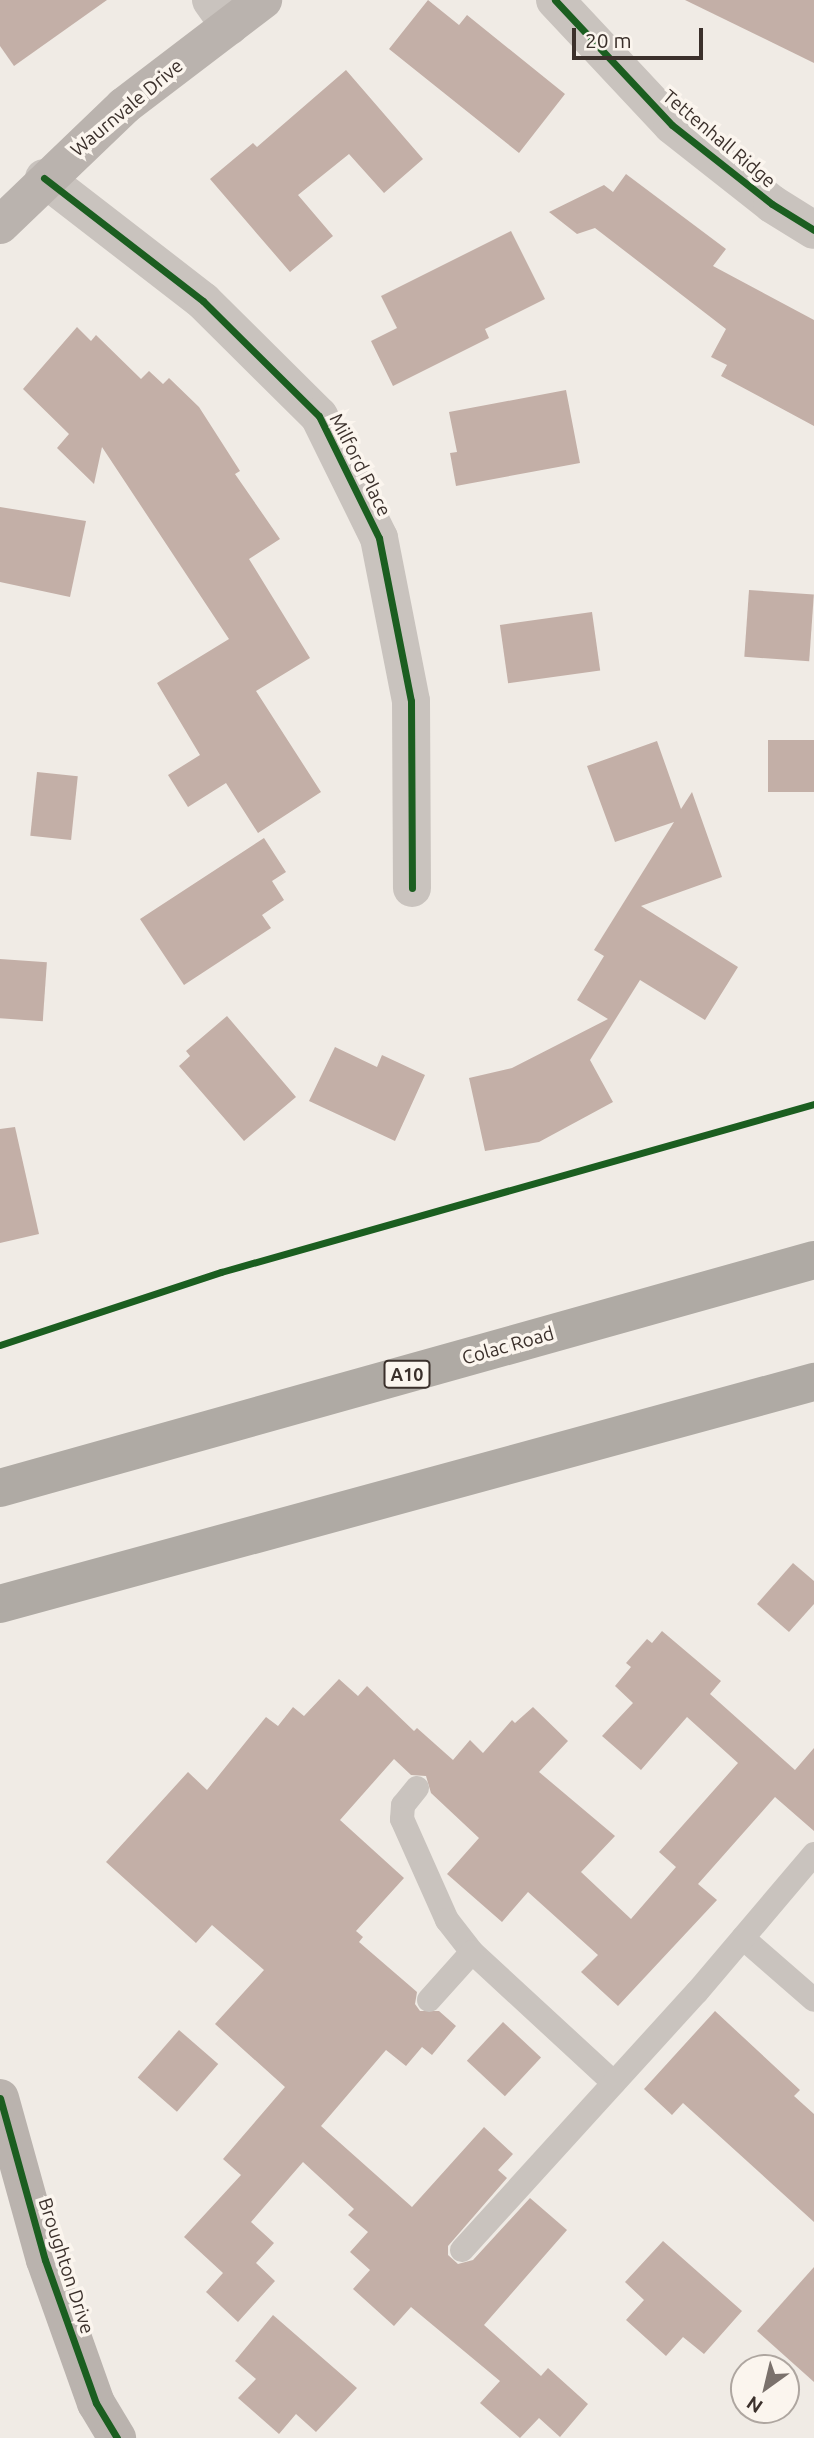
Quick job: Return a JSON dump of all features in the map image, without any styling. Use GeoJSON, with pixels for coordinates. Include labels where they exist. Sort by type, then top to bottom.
{"type":"FeatureCollection","features":[{"type":"Feature","properties":{"kind":"highway","name":"Colac Road"},"geometry":{"type":"LineString","coordinates":[[0,1488],[814,1260]]}},
{"type":"Feature","properties":{"kind":"highway"},"geometry":{"type":"LineString","coordinates":[[0,1604],[814,1382]]}},
{"type":"Feature","properties":{"kind":"street","name":"Waurnvale Drive"},"geometry":{"type":"LineString","coordinates":[[0,225],[44,178],[124,106],[220,13],[263,0]]}},
{"type":"Feature","properties":{"kind":"street","name":"Tettenhall Ridge"},"geometry":{"type":"LineString","coordinates":[[555,0],[672,125],[772,204],[814,230]]}},
{"type":"Feature","properties":{"kind":"street","name":"Milford Place"},"geometry":{"type":"LineString","coordinates":[[44,178],[203,301],[319,416],[379,538],[406,674],[411,701],[412,888]]}},
{"type":"Feature","properties":{"kind":"street","name":"Broughton Drive"},"geometry":{"type":"LineString","coordinates":[[0,2098],[45,2260],[96,2403],[117,2438]]}},
{"type":"Feature","properties":{"kind":"lane"},"geometry":{"type":"LineString","coordinates":[[417,1788],[401,1808],[402,1819],[440,1909],[472,1952],[614,2083]]}},
{"type":"Feature","properties":{"kind":"lane"},"geometry":{"type":"LineString","coordinates":[[462,2250],[743,1938],[814,1854]]}},
{"type":"Feature","properties":{"kind":"lane"},"geometry":{"type":"LineString","coordinates":[[743,1938],[814,2000]]}},
{"type":"Feature","properties":{"kind":"lane"},"geometry":{"type":"LineString","coordinates":[[429,2000],[472,1952]]}},
{"type":"Feature","properties":{"kind":"building"},"geometry":{"type":"Polygon","coordinates":[[[0,0],[107,0],[14,66],[0,46],[0,0]]]}},
{"type":"Feature","properties":{"kind":"building"},"geometry":{"type":"Polygon","coordinates":[[[428,0],[459,25],[467,15],[565,94],[519,153],[389,49],[428,0]]]}},
{"type":"Feature","properties":{"kind":"building"},"geometry":{"type":"Polygon","coordinates":[[[685,0],[814,0],[814,63],[685,0]]]}},
{"type":"Feature","properties":{"kind":"building"},"geometry":{"type":"Polygon","coordinates":[[[346,70],[423,159],[384,193],[349,154],[298,195],[333,236],[290,272],[210,179],[253,143],[257,147],[346,70]]]}},
{"type":"Feature","properties":{"kind":"building"},"geometry":{"type":"Polygon","coordinates":[[[626,174],[726,249],[713,266],[814,320],[814,426],[721,376],[727,365],[711,357],[726,329],[595,228],[577,234],[549,212],[604,185],[613,192],[626,174]]]}},
{"type":"Feature","properties":{"kind":"building"},"geometry":{"type":"Polygon","coordinates":[[[511,231],[545,299],[485,329],[489,338],[393,386],[371,341],[397,328],[381,296],[511,231]]]}},
{"type":"Feature","properties":{"kind":"building"},"geometry":{"type":"Polygon","coordinates":[[[77,327],[91,341],[96,335],[141,379],[149,371],[163,384],[169,378],[199,407],[240,471],[235,474],[280,539],[249,559],[310,658],[256,691],[321,792],[258,833],[226,783],[188,807],[168,775],[200,755],[157,683],[229,639],[102,447],[94,484],[57,448],[69,434],[23,389],[77,327]]]}},
{"type":"Feature","properties":{"kind":"building"},"geometry":{"type":"Polygon","coordinates":[[[566,390],[580,463],[456,486],[450,453],[457,452],[449,412],[566,390]]]}},
{"type":"Feature","properties":{"kind":"building"},"geometry":{"type":"Polygon","coordinates":[[[0,507],[86,521],[70,597],[0,582],[0,507]]]}},
{"type":"Feature","properties":{"kind":"building"},"geometry":{"type":"Polygon","coordinates":[[[749,590],[814,595],[809,661],[744,657],[749,590]]]}},
{"type":"Feature","properties":{"kind":"building"},"geometry":{"type":"Polygon","coordinates":[[[592,612],[600,670],[508,683],[500,625],[592,612]]]}},
{"type":"Feature","properties":{"kind":"building"},"geometry":{"type":"Polygon","coordinates":[[[768,740],[814,740],[814,792],[768,792],[768,740]]]}},
{"type":"Feature","properties":{"kind":"building"},"geometry":{"type":"Polygon","coordinates":[[[657,741],[681,809],[692,792],[722,877],[641,906],[738,967],[705,1020],[640,980],[590,1060],[613,1102],[539,1142],[485,1151],[469,1078],[512,1068],[608,1019],[577,1000],[604,956],[594,950],[674,822],[615,842],[587,766],[657,741]]]}},
{"type":"Feature","properties":{"kind":"building"},"geometry":{"type":"Polygon","coordinates":[[[37,772],[78,776],[71,840],[30,836],[37,772]]]}},
{"type":"Feature","properties":{"kind":"building"},"geometry":{"type":"Polygon","coordinates":[[[264,838],[286,872],[272,881],[284,900],[262,915],[271,928],[184,985],[140,919],[264,838]]]}},
{"type":"Feature","properties":{"kind":"building"},"geometry":{"type":"Polygon","coordinates":[[[0,959],[47,962],[43,1021],[0,1018],[0,959]]]}},
{"type":"Feature","properties":{"kind":"building"},"geometry":{"type":"Polygon","coordinates":[[[227,1016],[296,1097],[244,1141],[179,1066],[190,1056],[186,1051],[227,1016]]]}},
{"type":"Feature","properties":{"kind":"building"},"geometry":{"type":"Polygon","coordinates":[[[335,1047],[377,1067],[382,1055],[425,1075],[395,1141],[309,1101],[335,1047]]]}},
{"type":"Feature","properties":{"kind":"building"},"geometry":{"type":"Polygon","coordinates":[[[15,1127],[39,1234],[0,1243],[0,1129],[15,1127]]]}},
{"type":"Feature","properties":{"kind":"building"},"geometry":{"type":"Polygon","coordinates":[[[793,1563],[814,1581],[814,1604],[789,1632],[757,1604],[793,1563]]]}},
{"type":"Feature","properties":{"kind":"building"},"geometry":{"type":"Polygon","coordinates":[[[662,1631],[721,1681],[710,1694],[795,1770],[814,1748],[814,1831],[775,1797],[698,1884],[717,1900],[618,2006],[581,1972],[598,1955],[528,1892],[502,1922],[447,1874],[479,1838],[431,1793],[426,1776],[411,1775],[394,1759],[340,1820],[404,1878],[356,1931],[363,1937],[359,1942],[417,1992],[415,2004],[420,2011],[439,2011],[456,2026],[432,2055],[422,2047],[406,2066],[386,2050],[321,2126],[412,2207],[484,2127],[513,2154],[498,2170],[507,2178],[448,2246],[448,2255],[458,2264],[473,2260],[530,2198],[567,2230],[484,2325],[541,2376],[548,2368],[588,2404],[560,2437],[539,2418],[520,2438],[480,2403],[500,2381],[411,2307],[394,2326],[353,2289],[370,2270],[350,2252],[368,2232],[348,2215],[354,2209],[303,2162],[251,2222],[274,2243],[256,2263],[275,2281],[238,2322],[206,2292],[223,2273],[184,2237],[241,2175],[223,2159],[285,2087],[215,2024],[264,1970],[212,1925],[196,1943],[106,1862],[188,1772],[207,1790],[266,1717],[278,1726],[293,1707],[304,1716],[339,1679],[358,1696],[367,1686],[414,1731],[417,1728],[453,1760],[470,1740],[483,1753],[512,1720],[515,1723],[533,1707],[568,1741],[539,1772],[615,1836],[581,1872],[631,1919],[676,1867],[659,1852],[738,1763],[687,1717],[641,1770],[602,1736],[633,1703],[615,1686],[631,1667],[626,1663],[647,1639],[652,1643],[662,1631]]]}},
{"type":"Feature","properties":{"kind":"building"},"geometry":{"type":"Polygon","coordinates":[[[715,2011],[800,2090],[794,2096],[814,2114],[814,2222],[683,2103],[672,2115],[644,2089],[715,2011]]]}},
{"type":"Feature","properties":{"kind":"building"},"geometry":{"type":"Polygon","coordinates":[[[503,2022],[541,2057],[505,2096],[467,2061],[503,2022]]]}},
{"type":"Feature","properties":{"kind":"building"},"geometry":{"type":"Polygon","coordinates":[[[179,2030],[218,2064],[177,2112],[138,2078],[179,2030]]]}},
{"type":"Feature","properties":{"kind":"building"},"geometry":{"type":"Polygon","coordinates":[[[663,2241],[742,2311],[704,2354],[683,2337],[666,2356],[626,2320],[644,2300],[625,2282],[663,2241]]]}},
{"type":"Feature","properties":{"kind":"building"},"geometry":{"type":"Polygon","coordinates":[[[814,2267],[814,2382],[800,2369],[800,2354],[783,2354],[757,2331],[814,2267]]]}},
{"type":"Feature","properties":{"kind":"building"},"geometry":{"type":"Polygon","coordinates":[[[273,2315],[357,2388],[316,2432],[296,2414],[279,2434],[238,2398],[256,2379],[235,2361],[273,2315]]]}},
{"type":"Feature","properties":{"kind":"cycle path"},"geometry":{"type":"LineString","coordinates":[[555,0],[672,125],[772,204],[814,230]]}},
{"type":"Feature","properties":{"kind":"cycle path"},"geometry":{"type":"LineString","coordinates":[[44,178],[203,301],[319,416],[379,538],[411,701],[412,888]]}},
{"type":"Feature","properties":{"kind":"cycle path"},"geometry":{"type":"LineString","coordinates":[[0,1345],[221,1272],[814,1104]]}},
{"type":"Feature","properties":{"kind":"cycle path"},"geometry":{"type":"LineString","coordinates":[[0,2098],[45,2260],[96,2403],[117,2438]]}}]}
